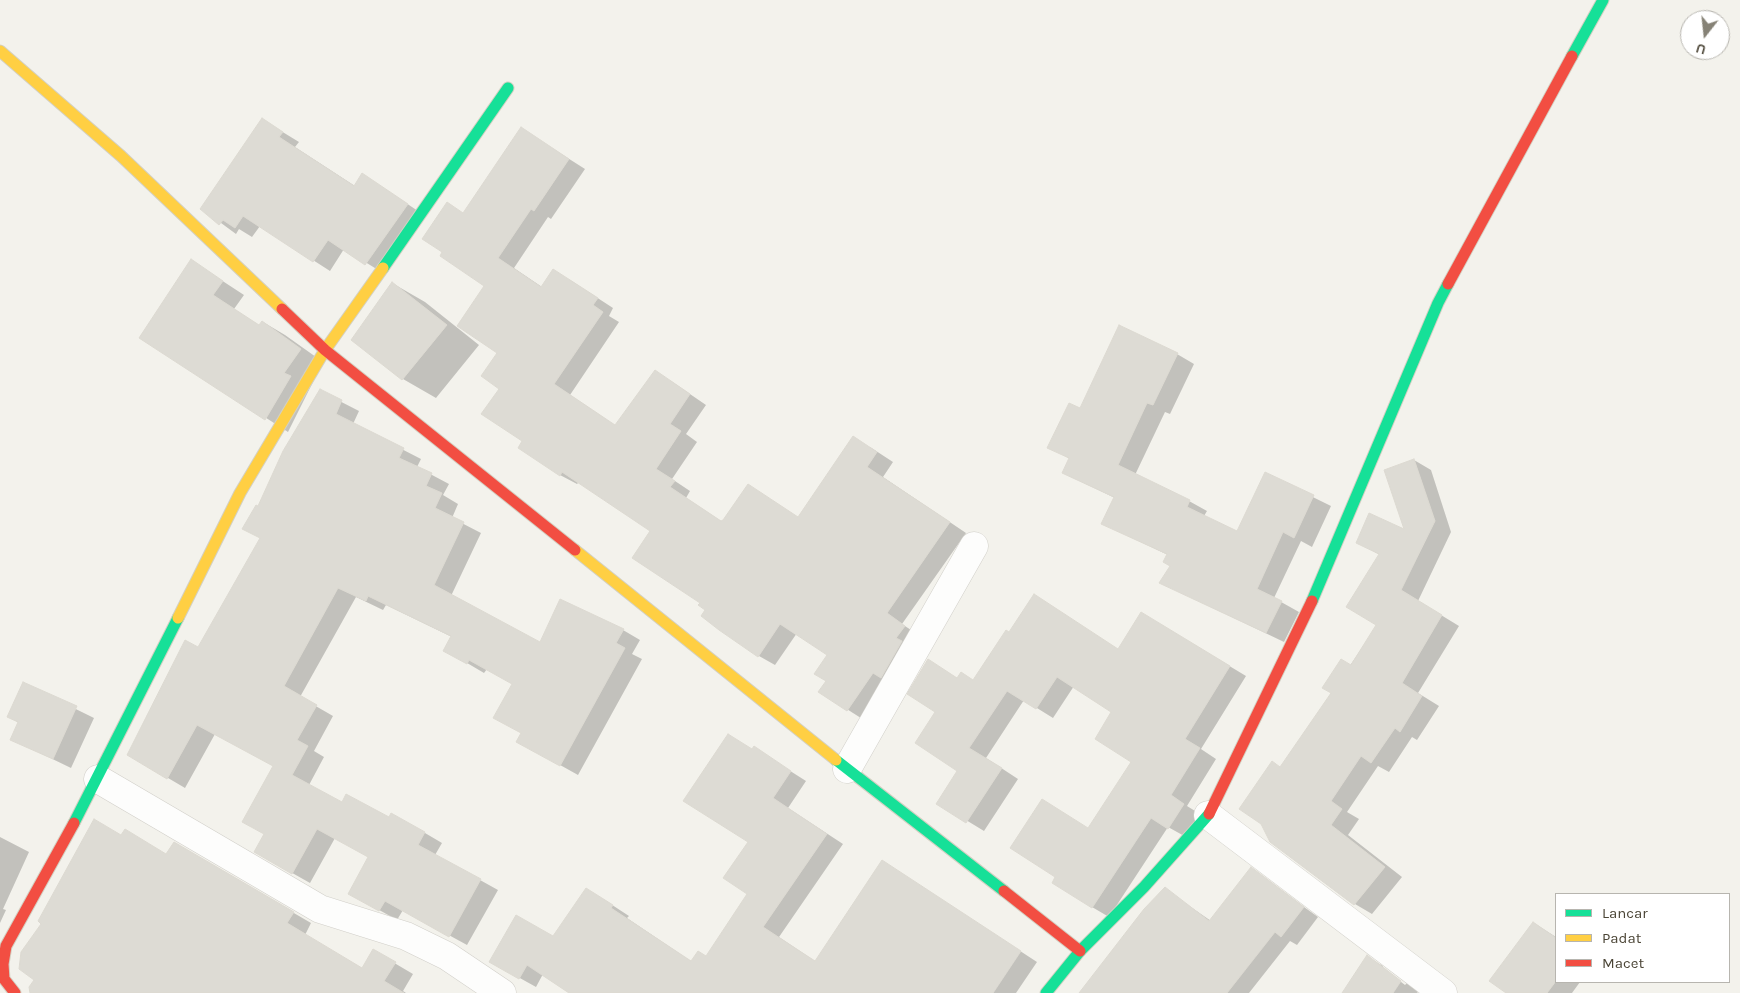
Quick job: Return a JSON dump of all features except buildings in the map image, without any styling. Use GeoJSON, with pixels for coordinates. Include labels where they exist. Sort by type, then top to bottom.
{"type":"FeatureCollection","features":[{"type":"Feature","properties":{"kind":"street"},"geometry":{"type":"LineString","coordinates":[[1046,993],[1080,950],[1144,887],[1208,815],[1311,603],[1438,303],[1515,158],[1603,0]]}},
{"type":"Feature","properties":{"kind":"street"},"geometry":{"type":"LineString","coordinates":[[0,51],[121,156],[325,350],[847,769],[1080,950]]}},
{"type":"Feature","properties":{"kind":"street"},"geometry":{"type":"LineString","coordinates":[[15,993],[4,979],[3,964],[6,946],[98,779],[240,492],[325,350],[508,88]]}},
{"type":"Feature","properties":{"kind":"street"},"geometry":{"type":"LineString","coordinates":[[847,769],[974,546]]}},
{"type":"Feature","properties":{"kind":"street"},"geometry":{"type":"LineString","coordinates":[[98,779],[320,909],[406,936],[447,956],[502,993]]}},
{"type":"Feature","properties":{"kind":"street"},"geometry":{"type":"LineString","coordinates":[[1208,815],[1443,993]]}},
{"type":"Feature","properties":{"kind":"traffic: fast"},"geometry":{"type":"LineString","coordinates":[[1572,56],[1603,0]]}},
{"type":"Feature","properties":{"kind":"traffic: fast"},"geometry":{"type":"LineString","coordinates":[[383,268],[508,88]]}},
{"type":"Feature","properties":{"kind":"traffic: fast"},"geometry":{"type":"LineString","coordinates":[[1312,601],[1438,303],[1448,284]]}},
{"type":"Feature","properties":{"kind":"traffic: fast"},"geometry":{"type":"LineString","coordinates":[[74,823],[178,618]]}},
{"type":"Feature","properties":{"kind":"traffic: fast"},"geometry":{"type":"LineString","coordinates":[[836,760],[1004,891]]}},
{"type":"Feature","properties":{"kind":"traffic: fast"},"geometry":{"type":"LineString","coordinates":[[1046,993],[1080,951],[1144,887],[1209,814]]}},
{"type":"Feature","properties":{"kind":"traffic: slow"},"geometry":{"type":"LineString","coordinates":[[0,51],[121,156],[282,309]]}},
{"type":"Feature","properties":{"kind":"traffic: slow"},"geometry":{"type":"LineString","coordinates":[[178,618],[240,493],[325,350],[383,268]]}},
{"type":"Feature","properties":{"kind":"traffic: slow"},"geometry":{"type":"LineString","coordinates":[[575,550],[836,760]]}},
{"type":"Feature","properties":{"kind":"traffic: jam"},"geometry":{"type":"LineString","coordinates":[[1448,284],[1572,56]]}},
{"type":"Feature","properties":{"kind":"traffic: jam"},"geometry":{"type":"LineString","coordinates":[[282,309],[325,350],[575,550]]}},
{"type":"Feature","properties":{"kind":"traffic: jam"},"geometry":{"type":"LineString","coordinates":[[1209,814],[1312,601]]}},
{"type":"Feature","properties":{"kind":"traffic: jam"},"geometry":{"type":"LineString","coordinates":[[15,993],[4,979],[3,964],[6,946],[74,823]]}},
{"type":"Feature","properties":{"kind":"traffic: jam"},"geometry":{"type":"LineString","coordinates":[[1004,891],[1080,951]]}}]}
